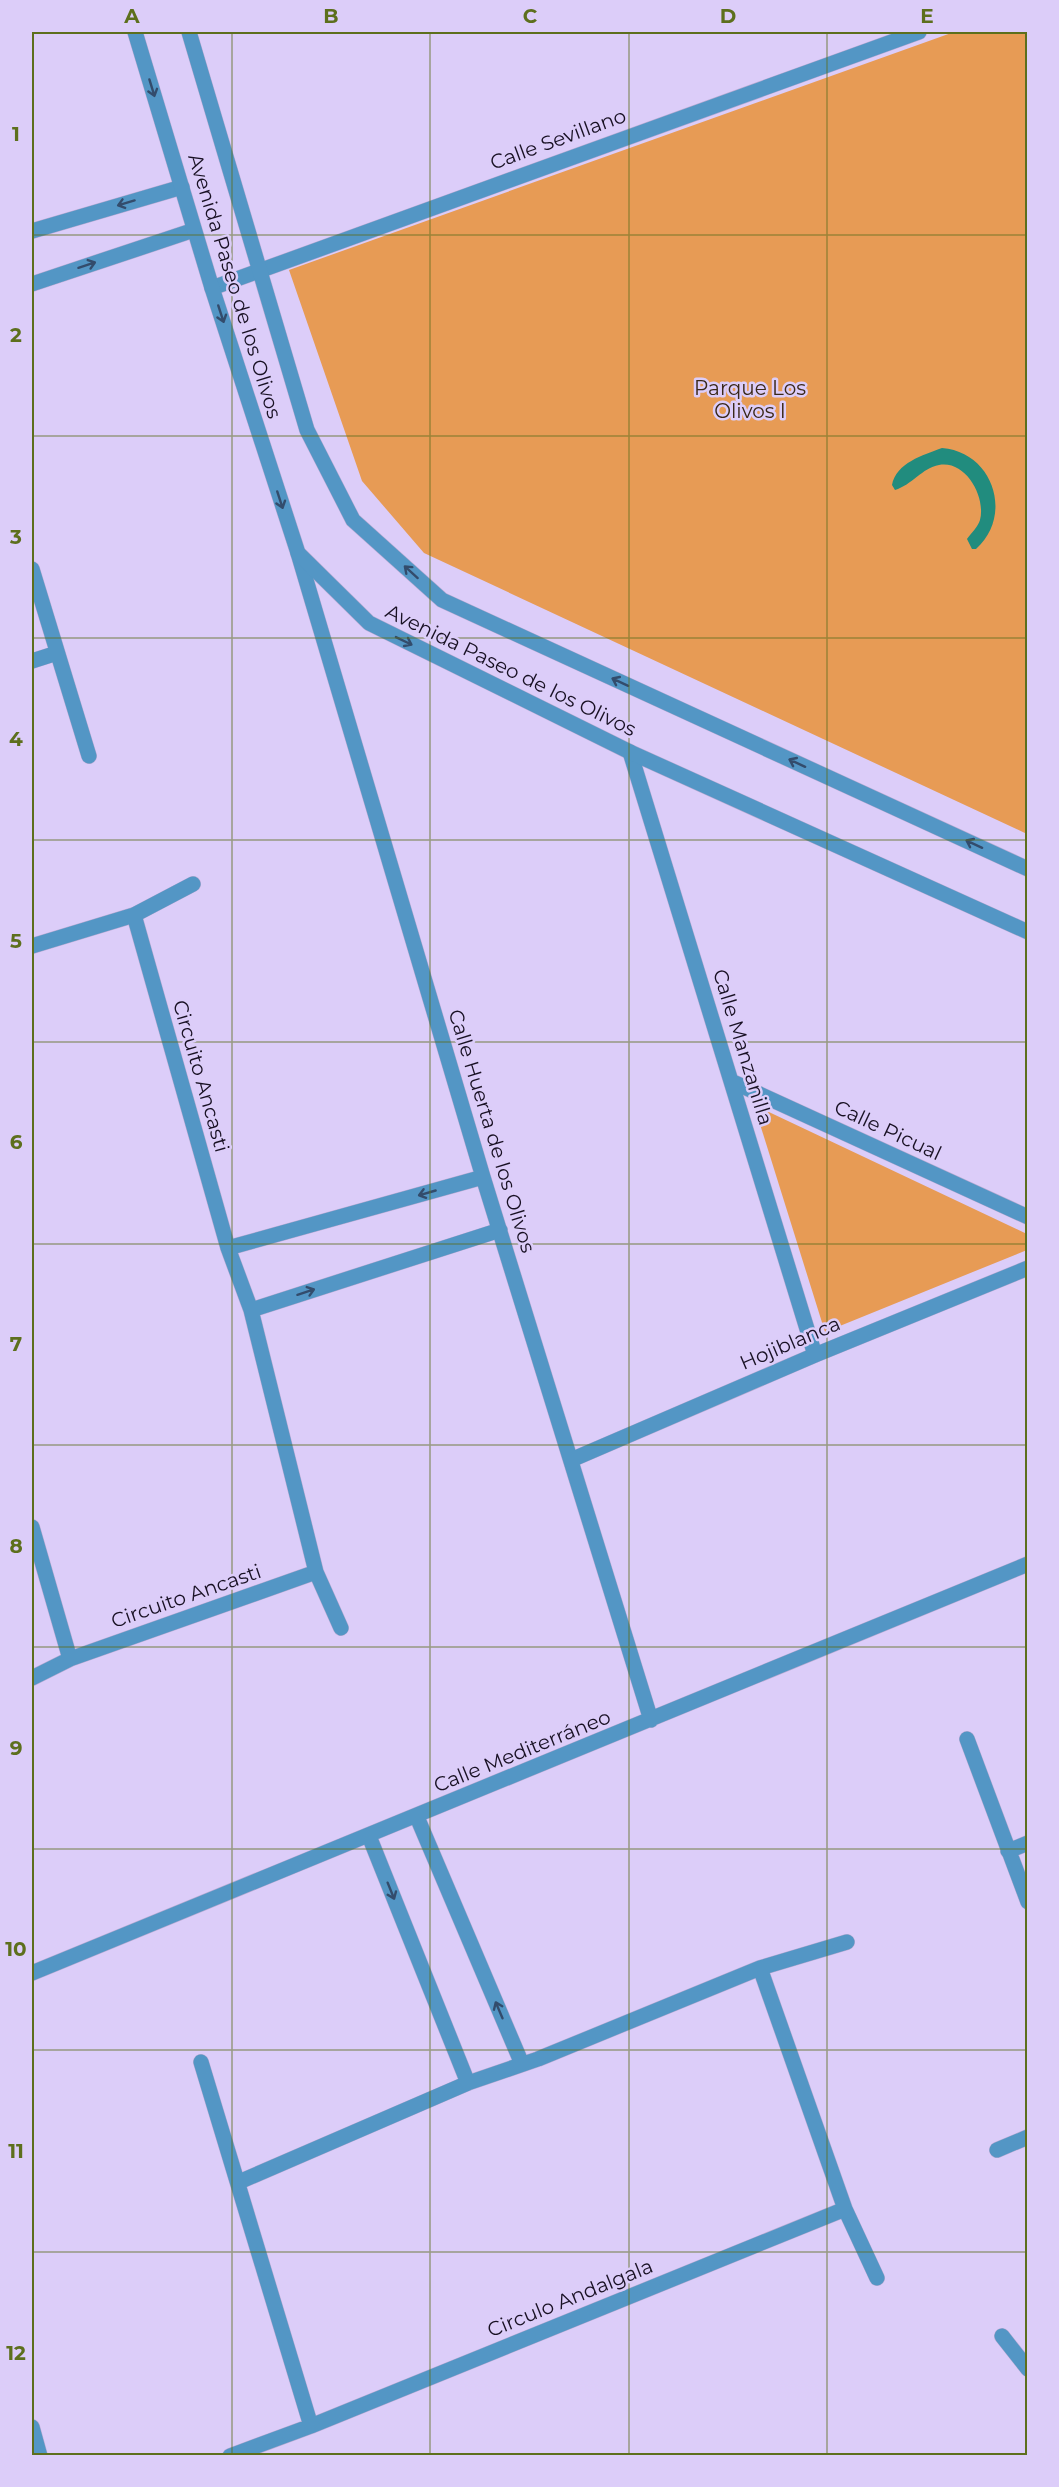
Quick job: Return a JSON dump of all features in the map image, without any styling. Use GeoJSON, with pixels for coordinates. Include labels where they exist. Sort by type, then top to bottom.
{"type":"FeatureCollection","features":[{"type":"Feature","properties":{"kind":"street","name":"Avenida Paseo de los Olivos"},"geometry":{"type":"LineString","coordinates":[[135,32],[212,288],[297,553],[369,624],[630,752],[1028,932]]}},
{"type":"Feature","properties":{"kind":"street","name":"Avenida Paseo de los Olivos"},"geometry":{"type":"LineString","coordinates":[[189,32],[307,430],[353,520],[442,600],[1028,869]]}},
{"type":"Feature","properties":{"kind":"street","name":"Calle Sevillano"},"geometry":{"type":"LineString","coordinates":[[212,288],[259,269],[919,32]]}},
{"type":"Feature","properties":{"kind":"street"},"geometry":{"type":"LineString","coordinates":[[32,231],[182,187]]}},
{"type":"Feature","properties":{"kind":"street"},"geometry":{"type":"LineString","coordinates":[[32,284],[194,230]]}},
{"type":"Feature","properties":{"kind":"street","name":"Calle Huerta de los Olivos"},"geometry":{"type":"LineString","coordinates":[[297,553],[483,1177],[651,1720]]}},
{"type":"Feature","properties":{"kind":"street"},"geometry":{"type":"LineString","coordinates":[[32,570],[89,756]]}},
{"type":"Feature","properties":{"kind":"street"},"geometry":{"type":"LineString","coordinates":[[32,661],[57,654]]}},
{"type":"Feature","properties":{"kind":"street","name":"Calle Manzanilla"},"geometry":{"type":"LineString","coordinates":[[630,752],[815,1355]]}},
{"type":"Feature","properties":{"kind":"street"},"geometry":{"type":"LineString","coordinates":[[32,946],[134,915],[193,884]]}},
{"type":"Feature","properties":{"kind":"street","name":"Circuito Ancasti"},"geometry":{"type":"LineString","coordinates":[[134,915],[228,1248],[250,1310],[315,1572],[341,1628]]}},
{"type":"Feature","properties":{"kind":"street","name":"Calle Picual"},"geometry":{"type":"LineString","coordinates":[[731,1081],[1028,1217]]}},
{"type":"Feature","properties":{"kind":"street"},"geometry":{"type":"LineString","coordinates":[[228,1248],[483,1177]]}},
{"type":"Feature","properties":{"kind":"street"},"geometry":{"type":"LineString","coordinates":[[250,1310],[500,1230]]}},
{"type":"Feature","properties":{"kind":"street","name":"Hojiblanca"},"geometry":{"type":"LineString","coordinates":[[571,1460],[815,1355],[1028,1268]]}},
{"type":"Feature","properties":{"kind":"street"},"geometry":{"type":"LineString","coordinates":[[32,1527],[70,1659]]}},
{"type":"Feature","properties":{"kind":"street","name":"Calle Mediterráneo"},"geometry":{"type":"LineString","coordinates":[[32,1973],[417,1817],[1028,1564]]}},
{"type":"Feature","properties":{"kind":"street","name":"Circuito Ancasti"},"geometry":{"type":"LineString","coordinates":[[32,1678],[70,1659],[315,1572]]}},
{"type":"Feature","properties":{"kind":"street"},"geometry":{"type":"LineString","coordinates":[[967,1739],[1028,1902]]}},
{"type":"Feature","properties":{"kind":"street"},"geometry":{"type":"LineString","coordinates":[[417,1817],[522,2064]]}},
{"type":"Feature","properties":{"kind":"street"},"geometry":{"type":"LineString","coordinates":[[369,1836],[468,2082]]}},
{"type":"Feature","properties":{"kind":"street"},"geometry":{"type":"LineString","coordinates":[[1008,1851],[1028,1844]]}},
{"type":"Feature","properties":{"kind":"street"},"geometry":{"type":"LineString","coordinates":[[238,2181],[468,2082],[522,2064],[760,1968],[847,1942]]}},
{"type":"Feature","properties":{"kind":"street"},"geometry":{"type":"LineString","coordinates":[[760,1968],[845,2209],[877,2278]]}},
{"type":"Feature","properties":{"kind":"street"},"geometry":{"type":"LineString","coordinates":[[201,2062],[310,2426]]}},
{"type":"Feature","properties":{"kind":"street"},"geometry":{"type":"LineString","coordinates":[[997,2150],[1028,2138]]}},
{"type":"Feature","properties":{"kind":"street","name":"Circulo Andalgala"},"geometry":{"type":"LineString","coordinates":[[230,2456],[310,2426],[845,2209]]}},
{"type":"Feature","properties":{"kind":"street"},"geometry":{"type":"LineString","coordinates":[[1002,2336],[1028,2369]]}},
{"type":"Feature","properties":{"kind":"street"},"geometry":{"type":"LineString","coordinates":[[32,2427],[40,2456]]}},
{"type":"Feature","properties":{"kind":"green space","name":"Parque Los Olivos I"},"geometry":{"type":"Polygon","coordinates":[[[954,32],[1027,32],[1027,834],[424,553],[362,481],[289,270],[954,32]]]}},
{"type":"Feature","properties":{"kind":"green space"},"geometry":{"type":"Polygon","coordinates":[[[754,1105],[1027,1234],[1027,1250],[825,1332],[754,1105]]]}},
{"type":"Feature","properties":{"kind":"shaded area"},"geometry":{"type":"Polygon","coordinates":[[[942,448],[960,452],[974,461],[985,473],[992,487],[995,503],[994,519],[988,535],[976,549],[972,549],[967,539],[980,520],[980,501],[972,482],[958,468],[939,465],[927,469],[901,488],[895,490],[892,485],[895,477],[905,465],[942,448]]]}}]}
